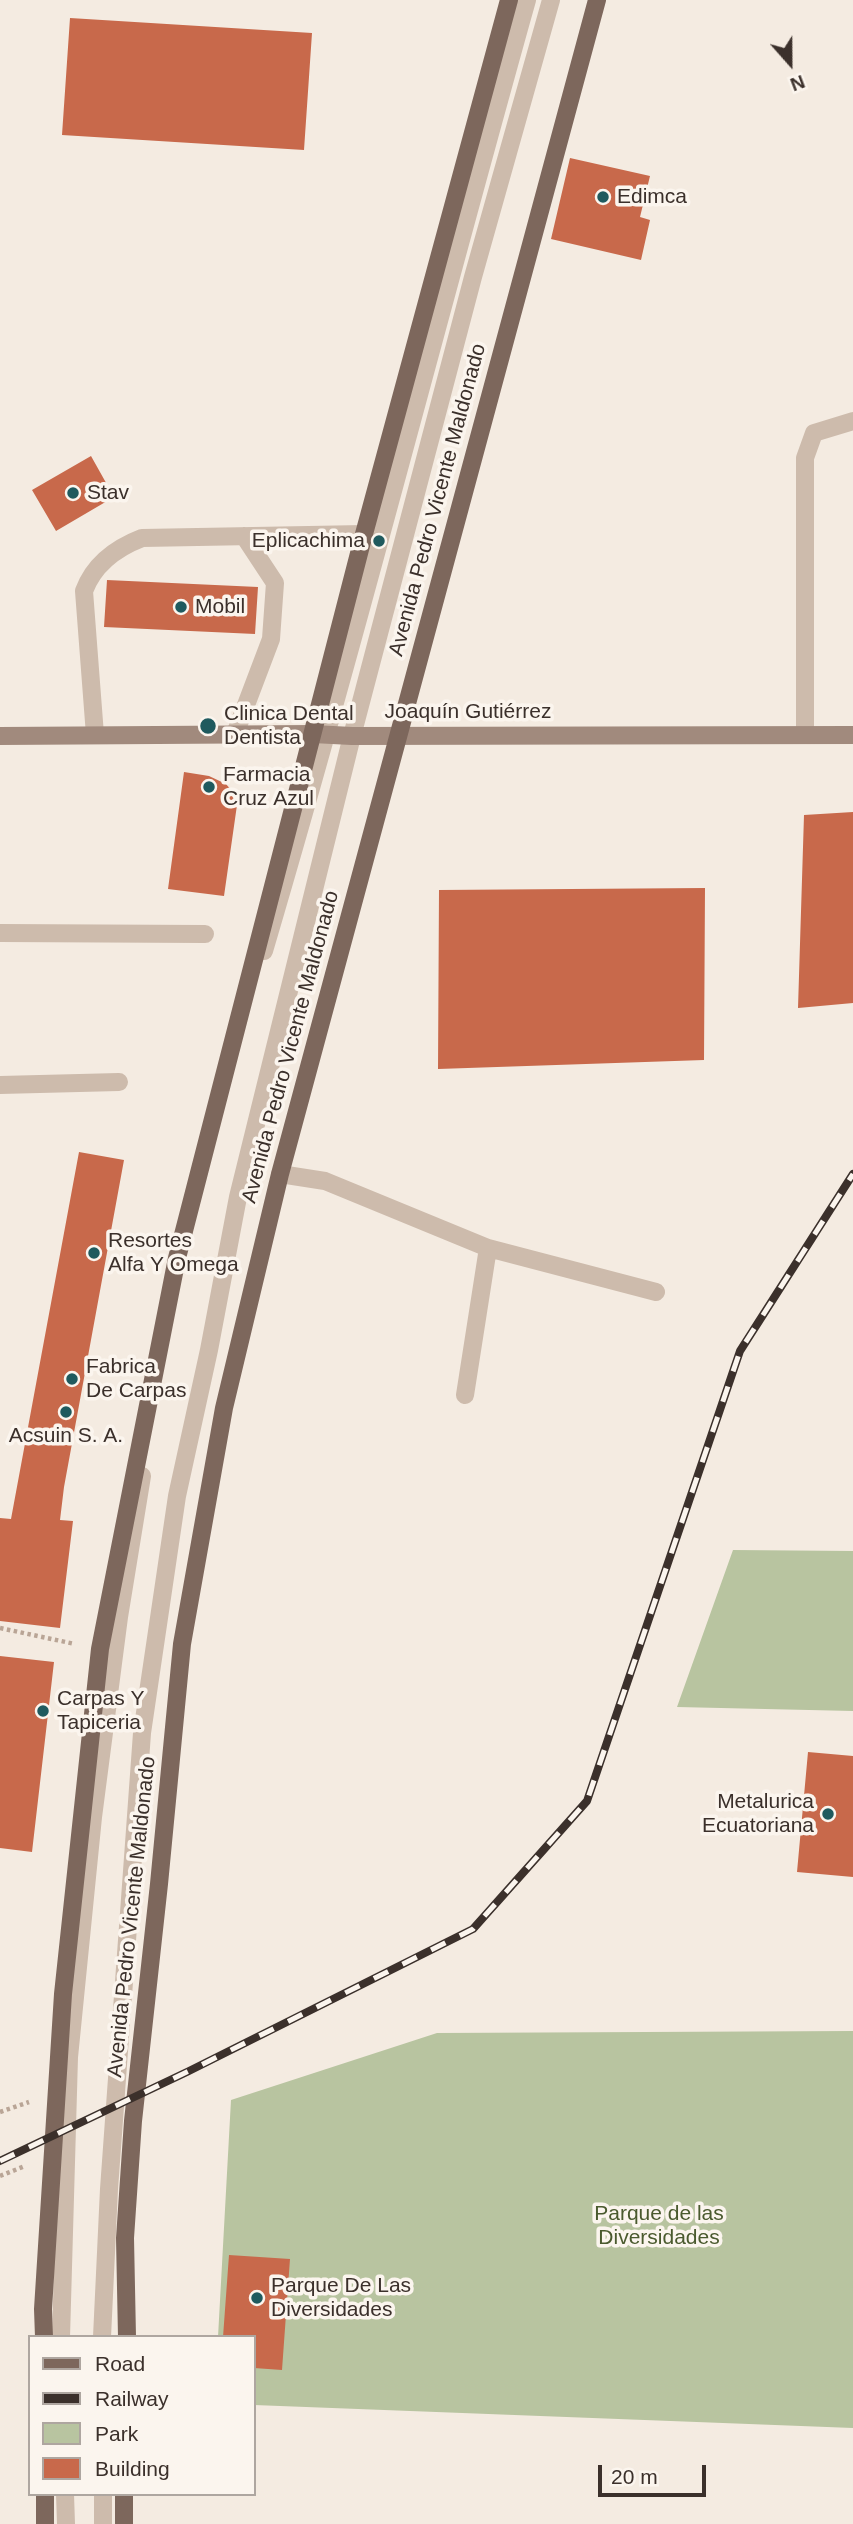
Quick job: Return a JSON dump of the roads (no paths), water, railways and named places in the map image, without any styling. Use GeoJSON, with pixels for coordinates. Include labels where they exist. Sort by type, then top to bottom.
{"type":"FeatureCollection","features":[{"type":"Feature","properties":{"kind":"main road"},"geometry":{"type":"LineString","coordinates":[[44,2335],[43,2309],[63,1994],[100,1649],[177,1258],[321,734],[364,534],[509,0]]}},
{"type":"Feature","properties":{"kind":"main road","name":"Avenida Pedro Vicente Maldonado"},"geometry":{"type":"LineString","coordinates":[[127,2335],[125,2238],[133,2121],[182,1644],[224,1408],[280,1174],[597,0]]}},
{"type":"Feature","properties":{"kind":"main road"},"geometry":{"type":"LineString","coordinates":[[45,2496],[45,2524]]}},
{"type":"Feature","properties":{"kind":"main road"},"geometry":{"type":"LineString","coordinates":[[124,2496],[124,2524]]}},
{"type":"Feature","properties":{"kind":"street","name":"Joaquín Gutiérrez"},"geometry":{"type":"LineString","coordinates":[[0,736],[853,735]]}},
{"type":"Feature","properties":{"kind":"lane"},"geometry":{"type":"LineString","coordinates":[[61,2335],[69,2057],[93,1816],[123,1590],[155,1399],[219,1104],[527,0]]}},
{"type":"Feature","properties":{"kind":"lane"},"geometry":{"type":"LineString","coordinates":[[102,2335],[109,2189],[142,1733],[177,1496],[209,1350],[238,1197],[352,736],[473,277],[551,0]]}},
{"type":"Feature","properties":{"kind":"lane"},"geometry":{"type":"LineString","coordinates":[[805,734],[804,458],[814,433],[853,421]]}},
{"type":"Feature","properties":{"kind":"lane"},"geometry":{"type":"LineString","coordinates":[[95,735],[84,591],[89,577],[118,548],[142,538],[364,534]]}},
{"type":"Feature","properties":{"kind":"lane"},"geometry":{"type":"LineString","coordinates":[[235,734],[271,639],[275,583],[244,536]]}},
{"type":"Feature","properties":{"kind":"lane"},"geometry":{"type":"LineString","coordinates":[[0,933],[205,934]]}},
{"type":"Feature","properties":{"kind":"lane"},"geometry":{"type":"LineString","coordinates":[[0,1085],[119,1082]]}},
{"type":"Feature","properties":{"kind":"lane"},"geometry":{"type":"LineString","coordinates":[[280,1174],[325,1181],[488,1248],[656,1292]]}},
{"type":"Feature","properties":{"kind":"lane"},"geometry":{"type":"LineString","coordinates":[[465,1395],[488,1248]]}},
{"type":"Feature","properties":{"kind":"lane"},"geometry":{"type":"LineString","coordinates":[[65,2496],[66,2524]]}},
{"type":"Feature","properties":{"kind":"lane"},"geometry":{"type":"LineString","coordinates":[[103,2496],[103,2524]]}},
{"type":"Feature","properties":{"kind":"railway"},"geometry":{"type":"LineString","coordinates":[[0,2161],[189,2071],[473,1929],[587,1801],[740,1351],[853,1174]]}},
{"type":"Feature","properties":{"kind":"place","name":"Edimca"},"geometry":{"type":"Point","coordinates":[603,197]}},
{"type":"Feature","properties":{"kind":"place","name":"Stav"},"geometry":{"type":"Point","coordinates":[73,493]}},
{"type":"Feature","properties":{"kind":"place","name":"Eplicachima"},"geometry":{"type":"Point","coordinates":[379,541]}},
{"type":"Feature","properties":{"kind":"place","name":"Mobil"},"geometry":{"type":"Point","coordinates":[181,607]}},
{"type":"Feature","properties":{"kind":"place","name":"Clinica Dental Dentista"},"geometry":{"type":"Point","coordinates":[208,726]}},
{"type":"Feature","properties":{"kind":"place","name":"Farmacia Cruz Azul"},"geometry":{"type":"Point","coordinates":[209,787]}},
{"type":"Feature","properties":{"kind":"place","name":"Resortes Alfa Y Omega"},"geometry":{"type":"Point","coordinates":[94,1253]}},
{"type":"Feature","properties":{"kind":"place","name":"Fabrica De Carpas"},"geometry":{"type":"Point","coordinates":[72,1379]}},
{"type":"Feature","properties":{"kind":"place","name":"Acsuin S. A."},"geometry":{"type":"Point","coordinates":[66,1412]}},
{"type":"Feature","properties":{"kind":"place","name":"Carpas Y Tapiceria"},"geometry":{"type":"Point","coordinates":[43,1711]}},
{"type":"Feature","properties":{"kind":"place","name":"Metalurica Ecuatoriana"},"geometry":{"type":"Point","coordinates":[828,1814]}},
{"type":"Feature","properties":{"kind":"place","name":"Parque De Las Diversidades"},"geometry":{"type":"Point","coordinates":[257,2298]}},
{"type":"Feature","properties":{"kind":"park label","name":"Parque de las Diversidades"},"geometry":{"type":"Point","coordinates":[659,2226]}}]}
